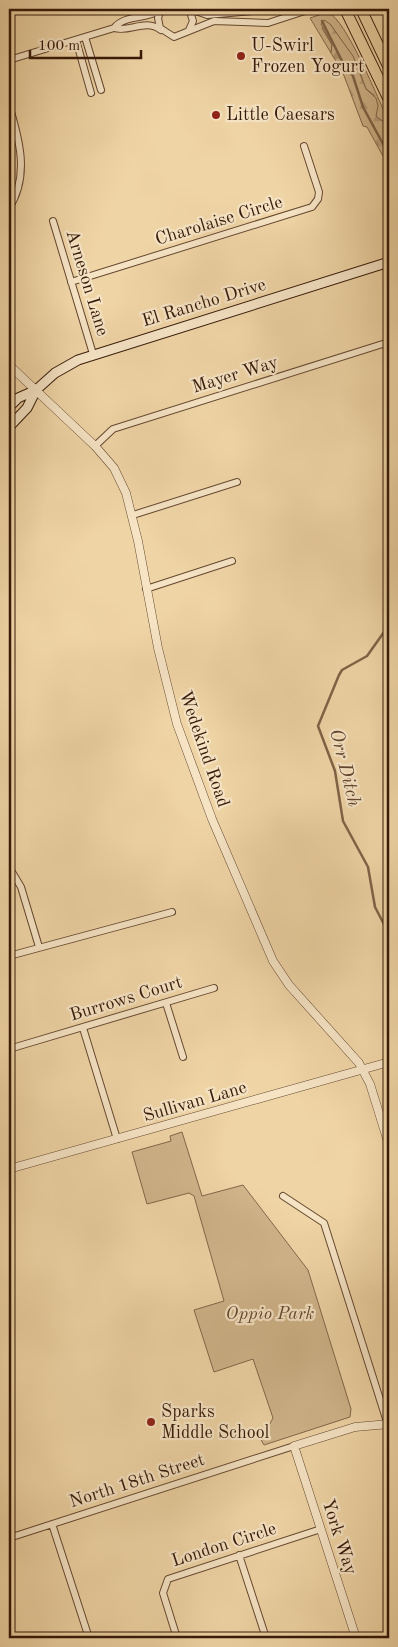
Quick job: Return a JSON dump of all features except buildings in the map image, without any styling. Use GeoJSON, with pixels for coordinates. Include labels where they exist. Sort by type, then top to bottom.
{"type":"FeatureCollection","features":[{"type":"Feature","properties":{"kind":"main road"},"geometry":{"type":"LineString","coordinates":[[345,9],[389,100]]}},
{"type":"Feature","properties":{"kind":"main road"},"geometry":{"type":"LineString","coordinates":[[360,9],[389,68]]}},
{"type":"Feature","properties":{"kind":"main road","name":"El Rancho Drive"},"geometry":{"type":"LineString","coordinates":[[9,407],[18,398],[36,390],[62,368],[93,354],[389,262]]}},
{"type":"Feature","properties":{"kind":"main road","name":"El Rancho Drive"},"geometry":{"type":"LineString","coordinates":[[9,427],[27,408],[36,390]]}},
{"type":"Feature","properties":{"kind":"street"},"geometry":{"type":"LineString","coordinates":[[114,28],[122,21],[151,15],[161,9]]}},
{"type":"Feature","properties":{"kind":"street"},"geometry":{"type":"LineString","coordinates":[[161,9],[158,23],[164,32]]}},
{"type":"Feature","properties":{"kind":"street"},"geometry":{"type":"LineString","coordinates":[[188,31],[193,21],[190,9]]}},
{"type":"Feature","properties":{"kind":"street"},"geometry":{"type":"LineString","coordinates":[[190,9],[207,15],[276,9]]}},
{"type":"Feature","properties":{"kind":"street"},"geometry":{"type":"LineString","coordinates":[[9,60],[114,28],[155,26],[174,37],[202,24],[220,20],[268,23],[311,9]]}},
{"type":"Feature","properties":{"kind":"street"},"geometry":{"type":"LineString","coordinates":[[85,36],[101,90]]}},
{"type":"Feature","properties":{"kind":"street"},"geometry":{"type":"LineString","coordinates":[[76,40],[91,93]]}},
{"type":"Feature","properties":{"kind":"street"},"geometry":{"type":"LineString","coordinates":[[9,105],[21,162],[18,190],[9,208]]}},
{"type":"Feature","properties":{"kind":"street","name":"Charolaise Circle"},"geometry":{"type":"LineString","coordinates":[[71,282],[312,207],[318,199],[319,192],[304,146]]}},
{"type":"Feature","properties":{"kind":"street","name":"Arneson Lane"},"geometry":{"type":"LineString","coordinates":[[53,221],[93,354]]}},
{"type":"Feature","properties":{"kind":"street","name":"Mayer Way"},"geometry":{"type":"LineString","coordinates":[[95,446],[113,429],[389,342]]}},
{"type":"Feature","properties":{"kind":"street","name":"Wedekind Road"},"geometry":{"type":"LineString","coordinates":[[9,365],[95,446],[114,468],[133,515],[165,682],[177,724],[212,819],[273,961],[289,985],[354,1057],[370,1084],[389,1145]]}},
{"type":"Feature","properties":{"kind":"street"},"geometry":{"type":"LineString","coordinates":[[133,515],[237,482]]}},
{"type":"Feature","properties":{"kind":"street"},"geometry":{"type":"LineString","coordinates":[[146,589],[232,561]]}},
{"type":"Feature","properties":{"kind":"street"},"geometry":{"type":"LineString","coordinates":[[9,867],[21,887],[39,947]]}},
{"type":"Feature","properties":{"kind":"street"},"geometry":{"type":"LineString","coordinates":[[9,956],[172,912]]}},
{"type":"Feature","properties":{"kind":"street","name":"Burrows Court"},"geometry":{"type":"LineString","coordinates":[[9,1048],[83,1028],[214,988]]}},
{"type":"Feature","properties":{"kind":"street"},"geometry":{"type":"LineString","coordinates":[[166,1003],[183,1057]]}},
{"type":"Feature","properties":{"kind":"street"},"geometry":{"type":"LineString","coordinates":[[83,1028],[117,1139]]}},
{"type":"Feature","properties":{"kind":"street","name":"Sullivan Lane"},"geometry":{"type":"LineString","coordinates":[[9,1169],[389,1062]]}},
{"type":"Feature","properties":{"kind":"street"},"geometry":{"type":"LineString","coordinates":[[283,1196],[324,1223],[389,1425]]}},
{"type":"Feature","properties":{"kind":"street","name":"North 18th Street"},"geometry":{"type":"LineString","coordinates":[[9,1538],[355,1427],[389,1425]]}},
{"type":"Feature","properties":{"kind":"street","name":"York Way"},"geometry":{"type":"LineString","coordinates":[[294,1446],[356,1638]]}},
{"type":"Feature","properties":{"kind":"street"},"geometry":{"type":"LineString","coordinates":[[52,1524],[89,1638]]}},
{"type":"Feature","properties":{"kind":"street","name":"London Circle"},"geometry":{"type":"LineString","coordinates":[[177,1638],[163,1593],[164,1583],[172,1576],[321,1529]]}},
{"type":"Feature","properties":{"kind":"street"},"geometry":{"type":"LineString","coordinates":[[239,1555],[266,1638]]}},
{"type":"Feature","properties":{"kind":"green space"},"geometry":{"type":"Polygon","coordinates":[[[328,12],[336,18],[362,62],[389,122],[389,134],[385,123],[376,117],[374,95],[366,89],[356,62],[330,24],[322,28],[332,45],[331,53],[310,18],[328,12]]]}},
{"type":"Feature","properties":{"kind":"green space"},"geometry":{"type":"Polygon","coordinates":[[[324,20],[330,24],[353,56],[366,89],[376,98],[378,106],[376,116],[385,123],[389,134],[389,167],[367,127],[363,126],[343,73],[331,53],[332,44],[321,24],[324,20]]]}},
{"type":"Feature","properties":{"kind":"green space","name":"Oppio Park"},"geometry":{"type":"Polygon","coordinates":[[[182,1132],[202,1196],[243,1185],[308,1270],[351,1409],[350,1417],[264,1445],[261,1440],[273,1418],[253,1359],[214,1372],[194,1310],[224,1301],[194,1196],[189,1193],[147,1204],[132,1152],[171,1141],[170,1136],[182,1132]]]}},
{"type":"Feature","properties":{"kind":"waterway","name":"Orr Ditch"},"geometry":{"type":"LineString","coordinates":[[322,21],[342,61],[353,76],[363,107],[389,155]]}},
{"type":"Feature","properties":{"kind":"waterway","name":"Orr Ditch"},"geometry":{"type":"LineString","coordinates":[[389,625],[367,656],[342,670],[318,726],[335,771],[343,821],[368,867],[375,907],[389,934]]}},
{"type":"Feature","properties":{"kind":"place","name":"U-Swirl Frozen Yogurt"},"geometry":{"type":"Point","coordinates":[241,56]}},
{"type":"Feature","properties":{"kind":"place","name":"Little Caesars"},"geometry":{"type":"Point","coordinates":[216,115]}},
{"type":"Feature","properties":{"kind":"place","name":"Sparks Middle School"},"geometry":{"type":"Point","coordinates":[151,1422]}}]}
